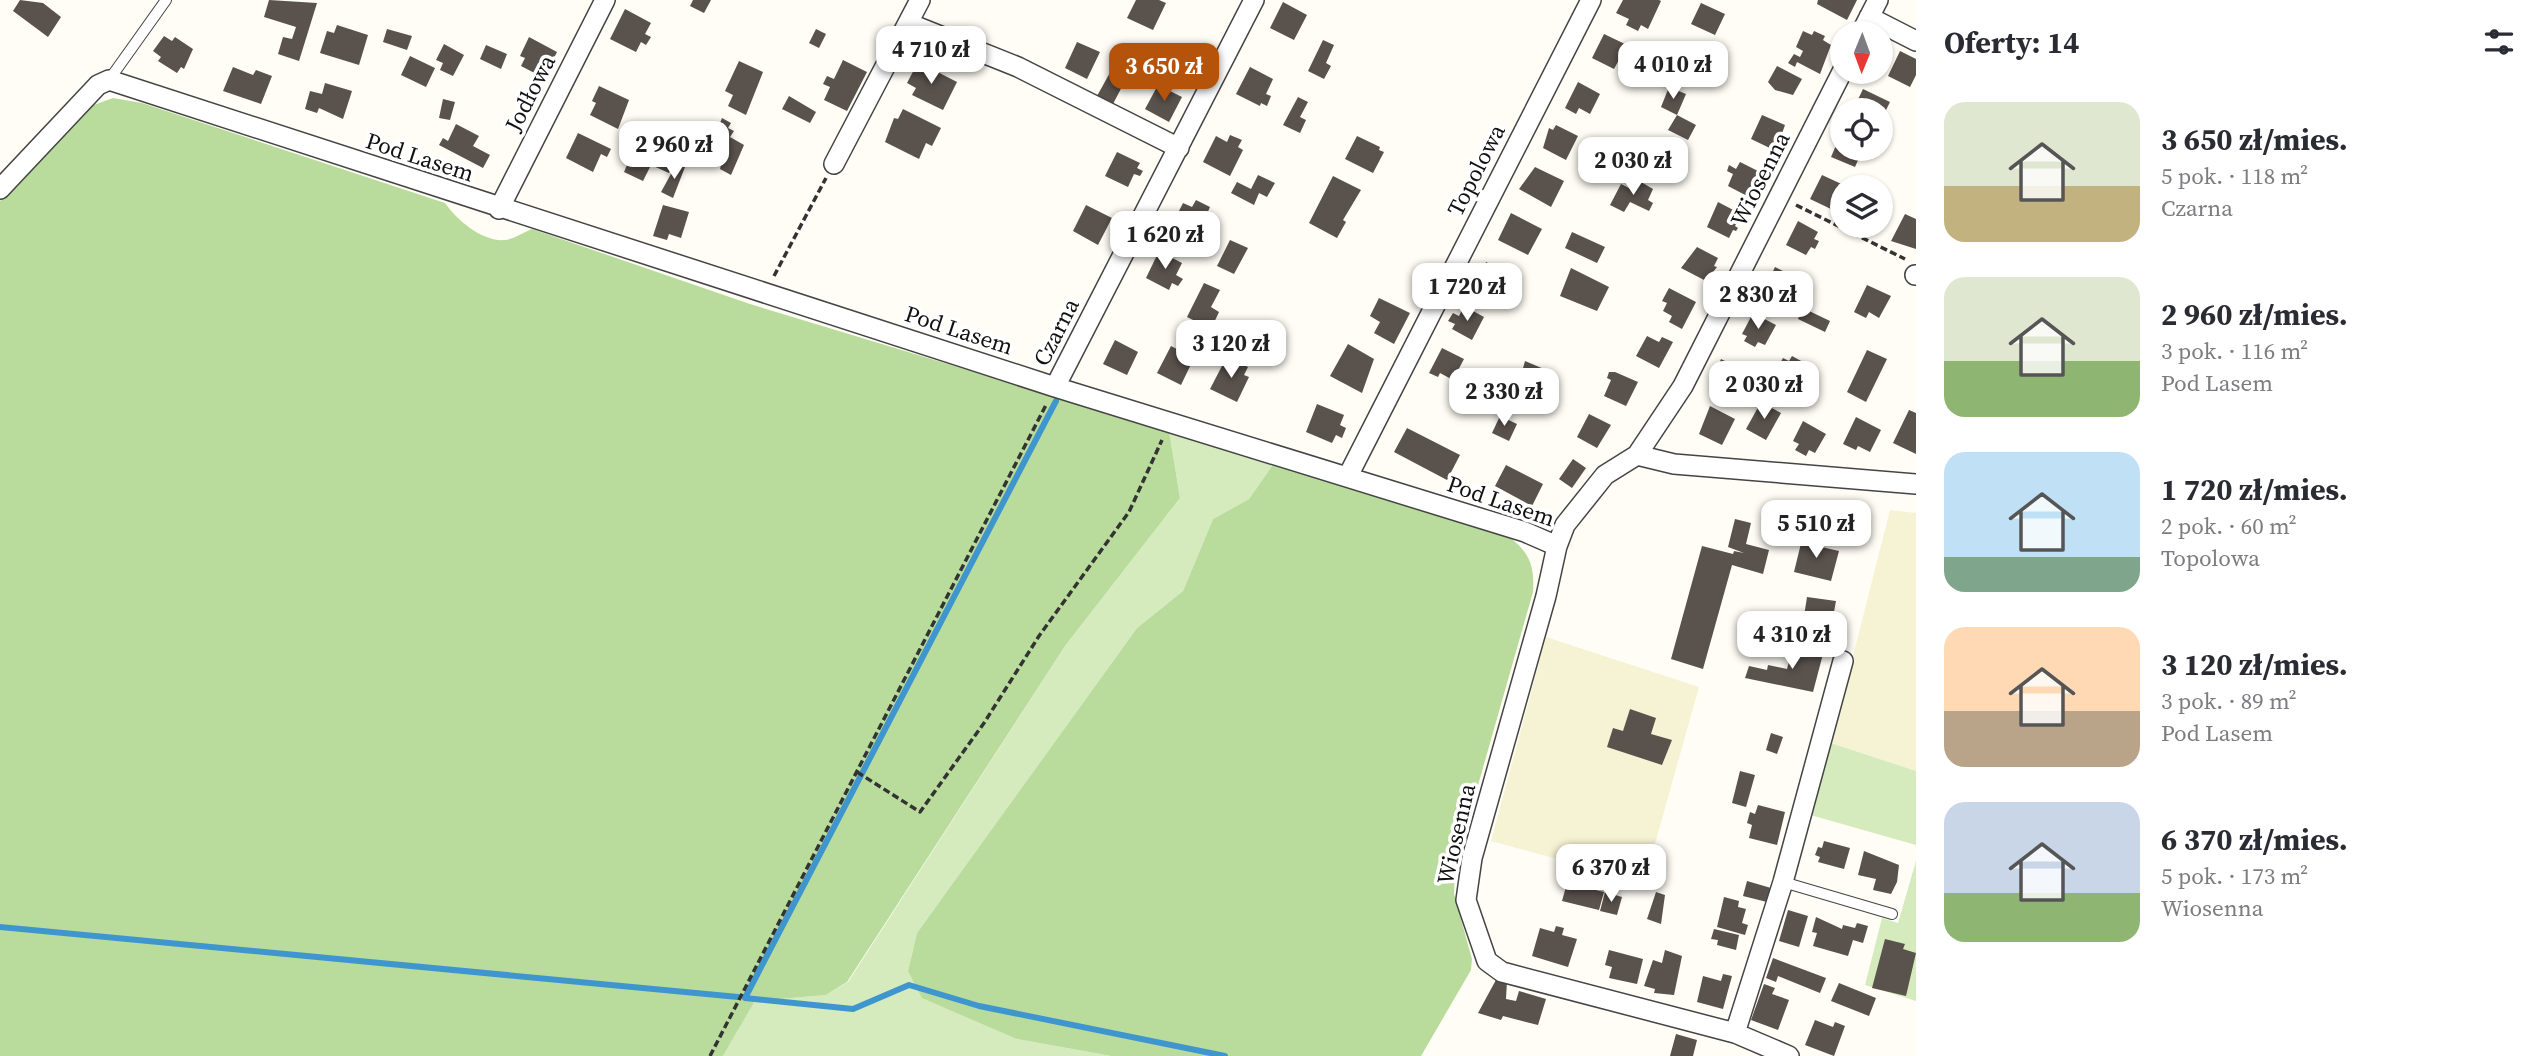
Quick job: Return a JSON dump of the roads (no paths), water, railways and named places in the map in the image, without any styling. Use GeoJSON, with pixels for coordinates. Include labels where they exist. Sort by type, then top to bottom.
{"type":"FeatureCollection","features":[{"type":"Feature","properties":{"kind":"street","name":"Jodłowa"},"geometry":{"type":"LineString","coordinates":[[499,209],[605,0]]}},
{"type":"Feature","properties":{"kind":"street"},"geometry":{"type":"LineString","coordinates":[[834,164],[920,0]]}},
{"type":"Feature","properties":{"kind":"street","name":"Czarna"},"geometry":{"type":"LineString","coordinates":[[1055,387],[1254,0]]}},
{"type":"Feature","properties":{"kind":"street","name":"Topolowa"},"geometry":{"type":"LineString","coordinates":[[1348,475],[1591,0]]}},
{"type":"Feature","properties":{"kind":"street"},"geometry":{"type":"LineString","coordinates":[[1870,17],[1916,41]]}},
{"type":"Feature","properties":{"kind":"street"},"geometry":{"type":"LineString","coordinates":[[908,23],[1018,67],[1179,148]]}},
{"type":"Feature","properties":{"kind":"street"},"geometry":{"type":"LineString","coordinates":[[0,188],[99,85],[109,80]]}},
{"type":"Feature","properties":{"kind":"street","name":"Pod Lasem"},"geometry":{"type":"LineString","coordinates":[[109,80],[499,209],[1055,387],[1348,475],[1525,533],[1556,546],[1565,525],[1605,475],[1637,455]]}},
{"type":"Feature","properties":{"kind":"street","name":"Wiosenna"},"geometry":{"type":"LineString","coordinates":[[1637,455],[1683,386],[1836,84]]}},
{"type":"Feature","properties":{"kind":"street"},"geometry":{"type":"LineString","coordinates":[[1637,455],[1674,464],[1916,484]]}},
{"type":"Feature","properties":{"kind":"street","name":"Wiosenna"},"geometry":{"type":"LineString","coordinates":[[1556,546],[1546,596],[1472,858],[1466,900],[1487,961],[1502,972],[1735,1033],[1789,1056]]}},
{"type":"Feature","properties":{"kind":"street"},"geometry":{"type":"LineString","coordinates":[[1735,1033],[1783,882],[1843,660]]}},
{"type":"Feature","properties":{"kind":"lane"},"geometry":{"type":"LineString","coordinates":[[109,80],[166,0]]}},
{"type":"Feature","properties":{"kind":"lane"},"geometry":{"type":"LineString","coordinates":[[1783,882],[1892,914]]}},
{"type":"Feature","properties":{"kind":"waterway"},"geometry":{"type":"LineString","coordinates":[[1056,401],[745,998],[853,1009],[909,985],[979,1006],[1225,1056]]}},
{"type":"Feature","properties":{"kind":"waterway"},"geometry":{"type":"LineString","coordinates":[[0,927],[738,997]]}}]}
